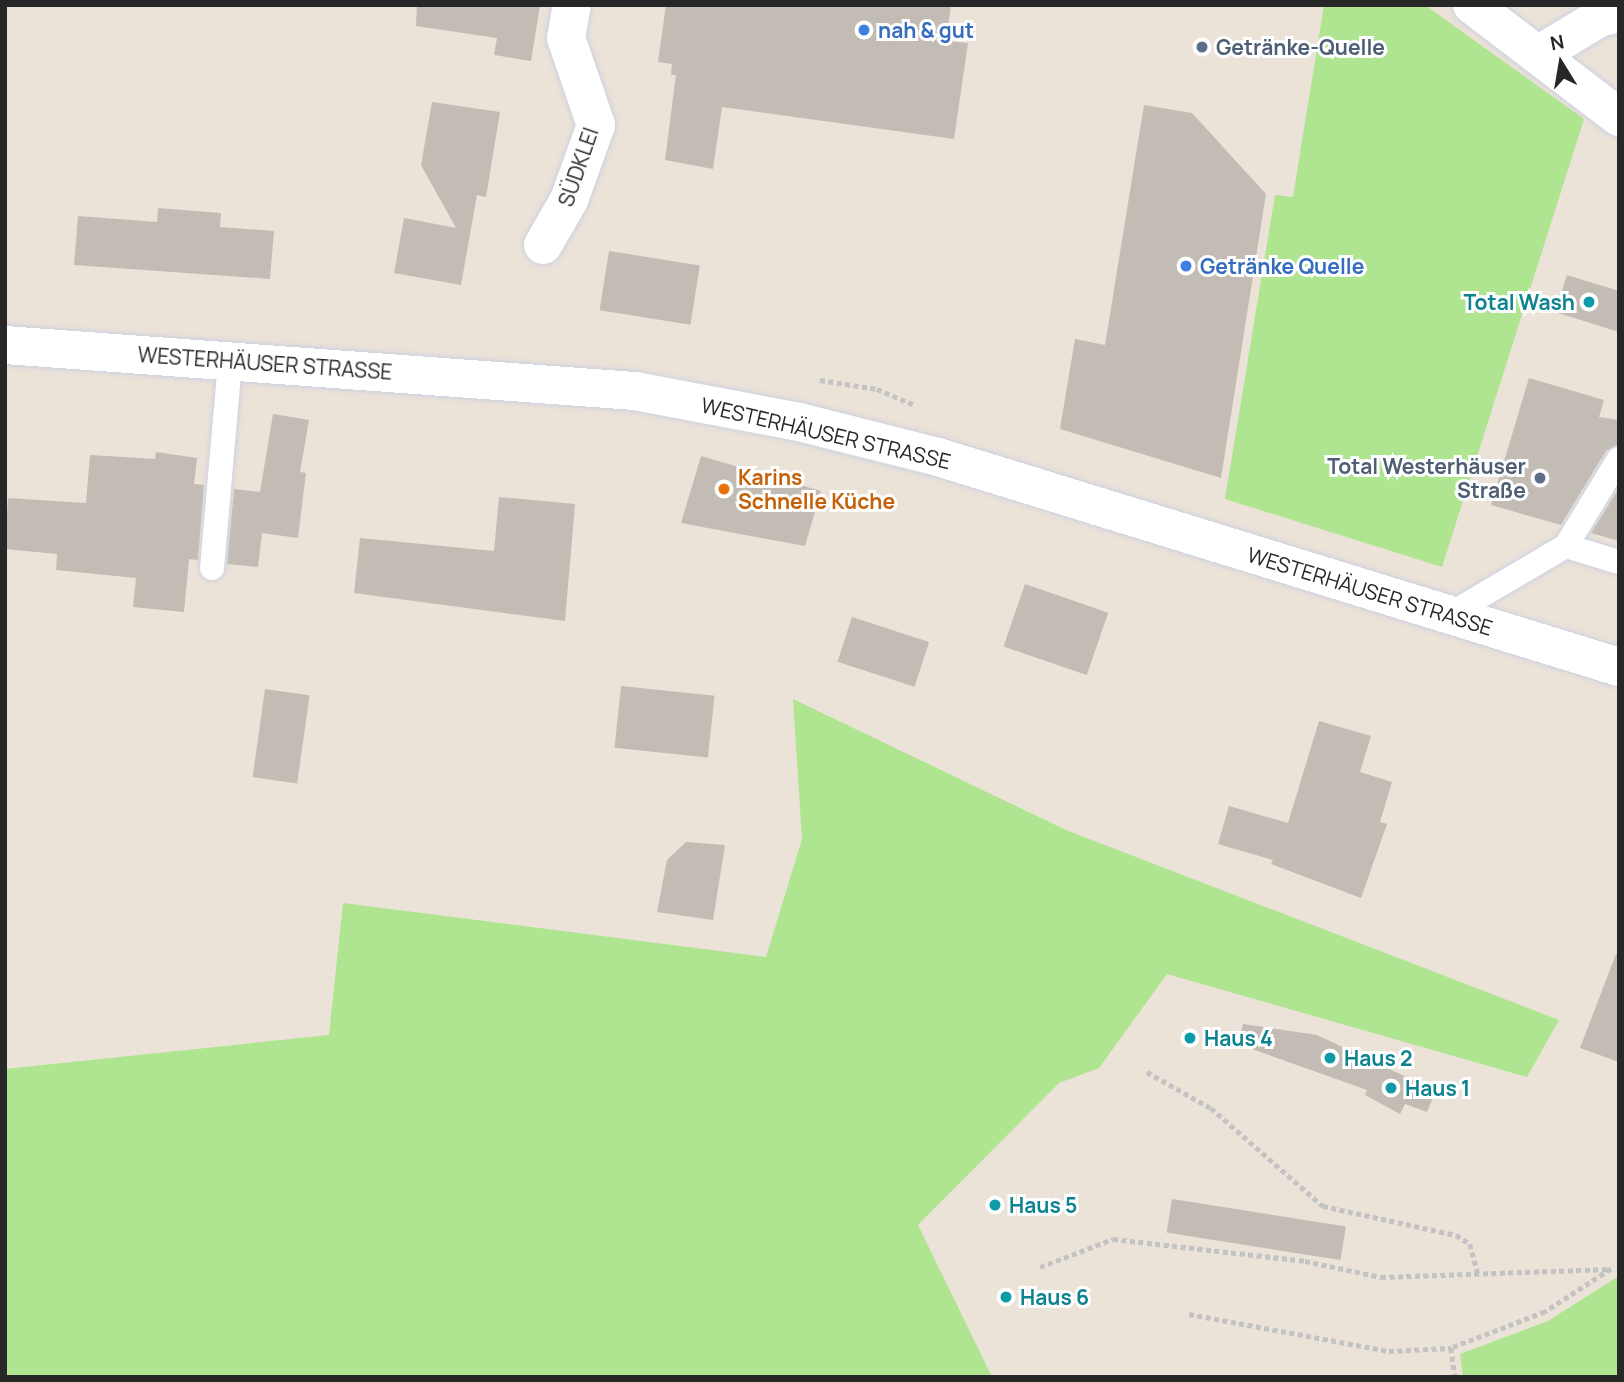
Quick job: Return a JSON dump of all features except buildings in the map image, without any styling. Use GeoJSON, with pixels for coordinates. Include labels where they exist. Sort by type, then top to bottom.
{"type":"FeatureCollection","features":[{"type":"Feature","properties":{"kind":"main road","name":"SÜDKLEI"},"geometry":{"type":"LineString","coordinates":[[543,245],[569,200],[596,125],[566,38],[572,5]]}},
{"type":"Feature","properties":{"kind":"main road"},"geometry":{"type":"LineString","coordinates":[[1472,5],[1619,117]]}},
{"type":"Feature","properties":{"kind":"main road"},"geometry":{"type":"LineString","coordinates":[[1538,55],[1599,18],[1619,13]]}},
{"type":"Feature","properties":{"kind":"main road","name":"WESTERHÄUSER STRASSE"},"geometry":{"type":"LineString","coordinates":[[5,345],[635,391],[799,422],[938,457],[1619,667]]}},
{"type":"Feature","properties":{"kind":"lane"},"geometry":{"type":"LineString","coordinates":[[212,568],[230,361]]}},
{"type":"Feature","properties":{"kind":"lane"},"geometry":{"type":"LineString","coordinates":[[1447,616],[1566,546],[1619,459]]}},
{"type":"Feature","properties":{"kind":"lane"},"geometry":{"type":"LineString","coordinates":[[1566,546],[1619,562]]}},
{"type":"Feature","properties":{"kind":"path"},"geometry":{"type":"LineString","coordinates":[[1147,1072],[1212,1108],[1322,1206],[1456,1235],[1470,1244],[1478,1273]]}},
{"type":"Feature","properties":{"kind":"path"},"geometry":{"type":"LineString","coordinates":[[1040,1267],[1113,1239],[1305,1261],[1381,1277],[1611,1269],[1545,1312],[1451,1348],[1389,1351],[1189,1314]]}},
{"type":"Feature","properties":{"kind":"path"},"geometry":{"type":"LineString","coordinates":[[1451,1348],[1455,1377]]}},
{"type":"Feature","properties":{"kind":"green space"},"geometry":{"type":"Polygon","coordinates":[[[1324,5],[1425,5],[1584,119],[1442,567],[1225,499],[1275,195],[1293,197],[1324,5]]]}},
{"type":"Feature","properties":{"kind":"green space"},"geometry":{"type":"Polygon","coordinates":[[[793,699],[1066,830],[1559,1020],[1527,1077],[1167,974],[1099,1068],[1059,1083],[918,1225],[992,1377],[5,1377],[5,1069],[329,1035],[343,903],[766,957],[802,839],[793,699]]]}},
{"type":"Feature","properties":{"kind":"green space"},"geometry":{"type":"Polygon","coordinates":[[[1619,1276],[1619,1377],[1463,1377],[1460,1354],[1548,1321],[1619,1276]]]}},
{"type":"Feature","properties":{"kind":"place","name":"nah & gut"},"geometry":{"type":"Point","coordinates":[864,30]}},
{"type":"Feature","properties":{"kind":"place","name":"Getränke-Quelle"},"geometry":{"type":"Point","coordinates":[1202,47]}},
{"type":"Feature","properties":{"kind":"place","name":"Getränke Quelle"},"geometry":{"type":"Point","coordinates":[1186,266]}},
{"type":"Feature","properties":{"kind":"place","name":"Total Wash"},"geometry":{"type":"Point","coordinates":[1589,302]}},
{"type":"Feature","properties":{"kind":"place","name":"Total Westerhäuser Straße"},"geometry":{"type":"Point","coordinates":[1540,478]}},
{"type":"Feature","properties":{"kind":"place","name":"Karins Schnelle Küche"},"geometry":{"type":"Point","coordinates":[724,489]}},
{"type":"Feature","properties":{"kind":"place","name":"Haus 4"},"geometry":{"type":"Point","coordinates":[1190,1038]}},
{"type":"Feature","properties":{"kind":"place","name":"Haus 2"},"geometry":{"type":"Point","coordinates":[1330,1058]}},
{"type":"Feature","properties":{"kind":"place","name":"Haus 1"},"geometry":{"type":"Point","coordinates":[1391,1088]}},
{"type":"Feature","properties":{"kind":"place","name":"Haus 5"},"geometry":{"type":"Point","coordinates":[995,1205]}},
{"type":"Feature","properties":{"kind":"place","name":"Haus 6"},"geometry":{"type":"Point","coordinates":[1006,1297]}}]}
